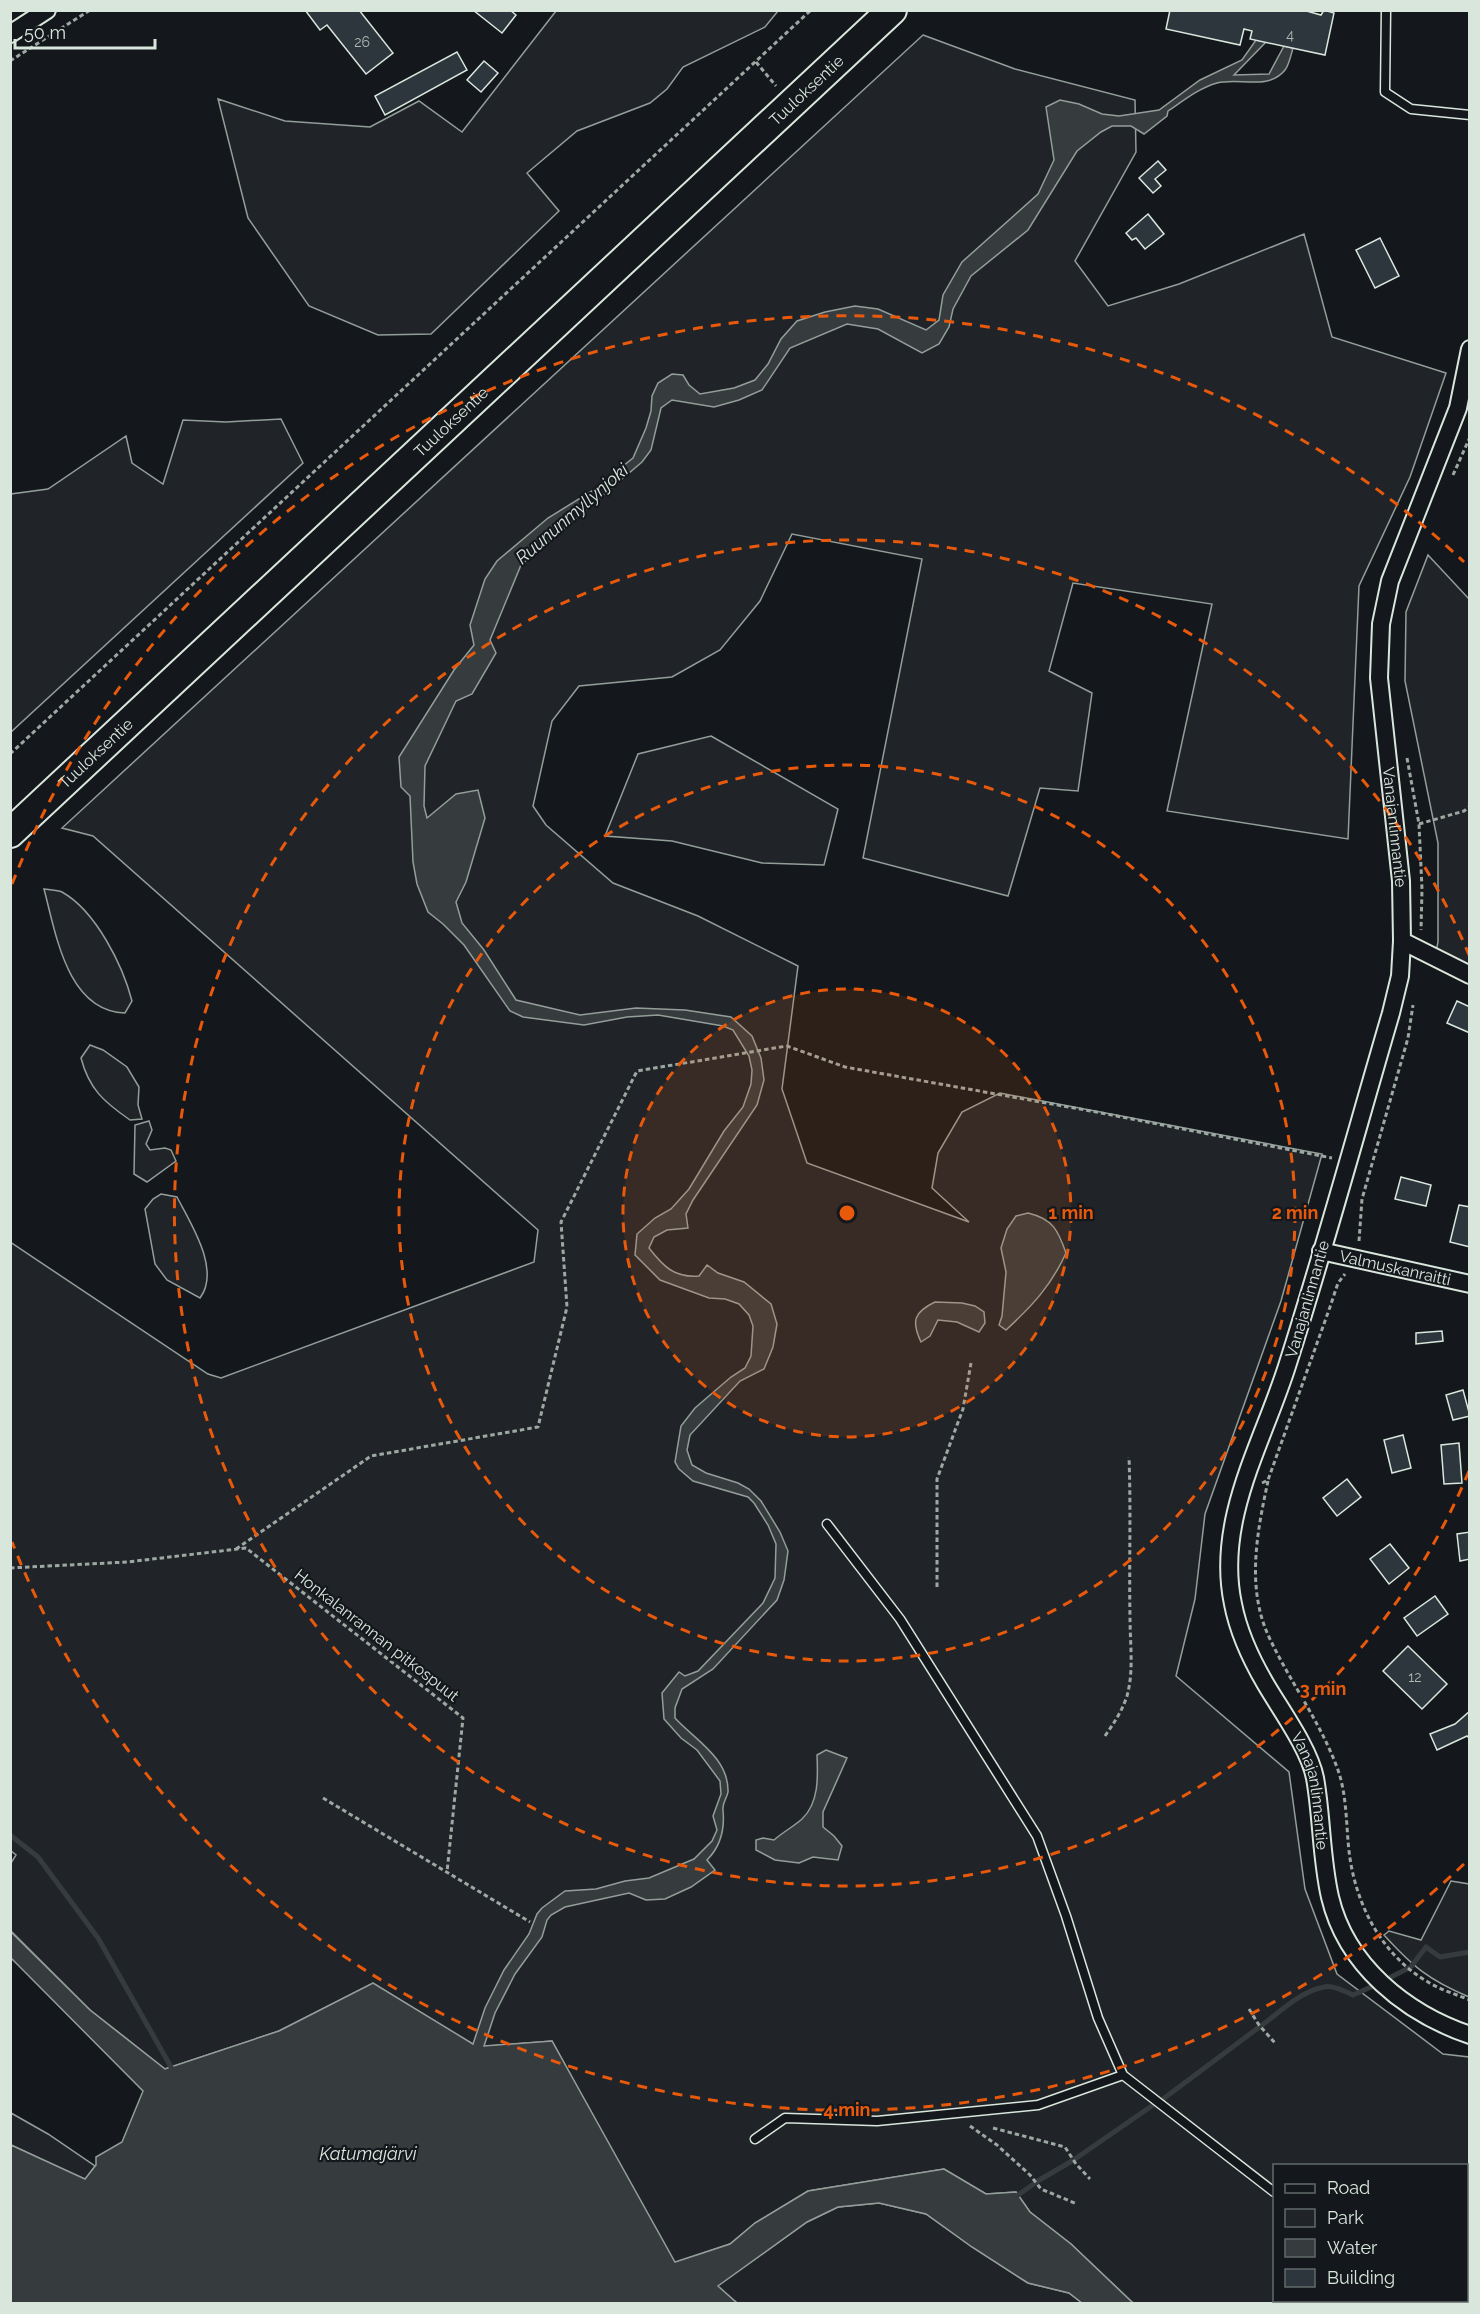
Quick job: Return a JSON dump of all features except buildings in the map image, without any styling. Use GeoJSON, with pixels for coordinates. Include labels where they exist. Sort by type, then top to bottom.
{"type":"FeatureCollection","features":[{"type":"Feature","properties":{"kind":"highway","name":"Tuuloksentie"},"geometry":{"type":"LineString","coordinates":[[10,833],[892,10]]}},
{"type":"Feature","properties":{"kind":"street"},"geometry":{"type":"LineString","coordinates":[[10,34],[47,10]]}},
{"type":"Feature","properties":{"kind":"street","name":"Vanajanlinnantie"},"geometry":{"type":"LineString","coordinates":[[1470,349],[1464,409],[1390,580],[1381,624],[1379,678],[1401,881],[1400,976],[1392,1013],[1287,1366],[1252,1458],[1232,1520],[1230,1579],[1233,1604],[1242,1635],[1263,1680],[1290,1722],[1314,1773],[1330,1897],[1340,1928],[1360,1960],[1401,2001],[1448,2028],[1470,2035]]}},
{"type":"Feature","properties":{"kind":"street"},"geometry":{"type":"LineString","coordinates":[[1402,941],[1470,975]]}},
{"type":"Feature","properties":{"kind":"street","name":"Valmuskanraitti"},"geometry":{"type":"LineString","coordinates":[[1321,1251],[1470,1284]]}},
{"type":"Feature","properties":{"kind":"lane"},"geometry":{"type":"LineString","coordinates":[[1386,10],[1385,92],[1411,109],[1470,115]]}},
{"type":"Feature","properties":{"kind":"lane"},"geometry":{"type":"LineString","coordinates":[[827,1524],[900,1619],[1037,1836],[1066,1916],[1098,2018],[1123,2075],[1273,2190]]}},
{"type":"Feature","properties":{"kind":"lane"},"geometry":{"type":"LineString","coordinates":[[755,2139],[785,2118],[877,2121],[1038,2105],[1123,2075]]}},
{"type":"Feature","properties":{"kind":"path"},"geometry":{"type":"LineString","coordinates":[[10,61],[90,10]]}},
{"type":"Feature","properties":{"kind":"path"},"geometry":{"type":"LineString","coordinates":[[10,754],[812,10]]}},
{"type":"Feature","properties":{"kind":"path"},"geometry":{"type":"LineString","coordinates":[[756,62],[778,88]]}},
{"type":"Feature","properties":{"kind":"path"},"geometry":{"type":"LineString","coordinates":[[1419,824],[1464,811],[1470,806]]}},
{"type":"Feature","properties":{"kind":"path"},"geometry":{"type":"LineString","coordinates":[[10,1568],[127,1562],[236,1549],[371,1456],[538,1427],[567,1307],[561,1222],[637,1071],[788,1046],[845,1067],[1102,1113],[1348,1161]]}},
{"type":"Feature","properties":{"kind":"path"},"geometry":{"type":"LineString","coordinates":[[937,1587],[937,1479],[963,1409],[971,1363]]}},
{"type":"Feature","properties":{"kind":"path"},"geometry":{"type":"LineString","coordinates":[[1105,1736],[1120,1714],[1128,1694],[1132,1659],[1129,1457]]}},
{"type":"Feature","properties":{"kind":"path","name":"Honkalanrannan pitkospuut"},"geometry":{"type":"LineString","coordinates":[[236,1549],[246,1548],[463,1718],[447,1872]]}},
{"type":"Feature","properties":{"kind":"path"},"geometry":{"type":"LineString","coordinates":[[323,1798],[530,1923]]}},
{"type":"Feature","properties":{"kind":"path"},"geometry":{"type":"LineString","coordinates":[[1249,2009],[1275,2043]]}},
{"type":"Feature","properties":{"kind":"path"},"geometry":{"type":"LineString","coordinates":[[951,2114],[997,2145],[1030,2175],[1041,2189],[1077,2204]]}},
{"type":"Feature","properties":{"kind":"path"},"geometry":{"type":"LineString","coordinates":[[993,2128],[1065,2147],[1090,2179]]}},
{"type":"Feature","properties":{"kind":"green space"},"geometry":{"type":"Polygon","coordinates":[[[556,11],[778,11],[765,27],[683,67],[667,89],[650,103],[577,131],[527,173],[559,211],[431,334],[378,335],[309,306],[248,218],[218,99],[285,121],[370,127],[419,101],[462,132],[556,11]]]}},
{"type":"Feature","properties":{"kind":"green space"},"geometry":{"type":"Polygon","coordinates":[[[923,35],[1015,69],[1135,100],[1136,152],[1075,261],[1108,306],[1179,284],[1304,234],[1332,337],[1446,373],[1410,477],[1359,586],[1348,839],[1167,811],[1212,604],[1073,583],[1049,671],[1092,693],[1078,791],[1040,788],[1008,896],[863,858],[922,559],[792,534],[760,601],[720,650],[672,677],[579,686],[552,721],[533,806],[546,825],[613,883],[698,916],[798,966],[782,1089],[807,1163],[969,1222],[932,1188],[938,1153],[962,1112],[1000,1093],[1322,1154],[1281,1301],[1205,1514],[1195,1599],[1176,1676],[1289,1772],[1305,1889],[1337,1974],[1443,2054],[1469,2057],[1469,2303],[1133,2303],[1071,2244],[1030,2212],[1016,2192],[986,2194],[944,2169],[808,2191],[755,2223],[730,2244],[674,2263],[552,2041],[477,2047],[373,1983],[279,2031],[165,2069],[90,2010],[11,1931],[11,1863],[16,1855],[10,1850],[10,1242],[208,1374],[221,1378],[534,1262],[538,1230],[93,836],[62,828],[923,35]]]}},
{"type":"Feature","properties":{"kind":"green space"},"geometry":{"type":"Polygon","coordinates":[[[281,419],[303,463],[11,732],[11,494],[48,489],[126,436],[132,463],[163,484],[183,420],[226,422],[281,419]]]}},
{"type":"Feature","properties":{"kind":"green space"},"geometry":{"type":"Polygon","coordinates":[[[1428,555],[1469,599],[1469,968],[1436,952],[1438,942],[1438,843],[1405,681],[1406,612],[1428,555]]]}},
{"type":"Feature","properties":{"kind":"green space"},"geometry":{"type":"Polygon","coordinates":[[[711,736],[838,809],[824,865],[762,863],[672,841],[605,836],[638,754],[711,736]]]}},
{"type":"Feature","properties":{"kind":"green space"},"geometry":{"type":"Polygon","coordinates":[[[44,889],[62,892],[86,912],[97,926],[115,956],[128,987],[132,1001],[125,1013],[105,1009],[90,999],[77,985],[60,947],[44,889]]]}},
{"type":"Feature","properties":{"kind":"green space"},"geometry":{"type":"Polygon","coordinates":[[[90,1045],[103,1050],[127,1067],[139,1087],[138,1105],[142,1119],[130,1120],[105,1101],[93,1086],[81,1058],[90,1045]]]}},
{"type":"Feature","properties":{"kind":"green space"},"geometry":{"type":"Polygon","coordinates":[[[149,1121],[152,1130],[146,1144],[150,1150],[165,1148],[171,1150],[176,1161],[147,1182],[134,1174],[135,1125],[149,1121]]]}},
{"type":"Feature","properties":{"kind":"green space"},"geometry":{"type":"Polygon","coordinates":[[[161,1194],[177,1197],[202,1247],[207,1274],[206,1287],[200,1298],[167,1280],[155,1264],[145,1209],[153,1199],[161,1194]]]}},
{"type":"Feature","properties":{"kind":"green space"},"geometry":{"type":"Polygon","coordinates":[[[1451,1881],[1469,1884],[1469,1997],[1422,1972],[1384,1935],[1389,1931],[1421,1940],[1451,1881]]]}},
{"type":"Feature","properties":{"kind":"green space"},"geometry":{"type":"Polygon","coordinates":[[[11,2113],[48,2134],[95,2166],[85,2180],[11,2145],[11,2113]]]}},
{"type":"Feature","properties":{"kind":"green space"},"geometry":{"type":"Polygon","coordinates":[[[879,2203],[926,2214],[1028,2283],[1069,2293],[1082,2303],[737,2303],[717,2286],[807,2222],[838,2207],[879,2203]]]}},
{"type":"Feature","properties":{"kind":"water","name":"Katumajärvi"},"geometry":{"type":"Polygon","coordinates":[[[1256,40],[1266,42],[1234,75],[1269,74],[1284,46],[1293,48],[1285,70],[1278,76],[1262,82],[1226,82],[1210,85],[1168,111],[1167,116],[1144,134],[1131,126],[1112,126],[1077,151],[1028,230],[971,276],[953,309],[949,327],[939,344],[922,353],[878,329],[847,324],[790,348],[762,390],[714,407],[672,400],[661,408],[651,450],[642,462],[521,565],[490,640],[496,653],[472,694],[456,701],[425,766],[424,806],[427,818],[456,794],[478,790],[485,818],[466,882],[456,902],[462,923],[484,950],[516,1000],[580,1015],[636,1008],[685,1010],[731,1017],[752,1036],[761,1058],[764,1080],[757,1105],[693,1200],[686,1214],[688,1228],[667,1230],[654,1237],[649,1248],[664,1265],[676,1273],[699,1276],[707,1265],[718,1273],[744,1282],[771,1304],[777,1324],[773,1347],[764,1369],[740,1381],[690,1435],[687,1450],[692,1465],[706,1473],[738,1483],[749,1489],[761,1501],[780,1532],[788,1551],[784,1580],[777,1600],[713,1669],[682,1689],[675,1708],[675,1718],[717,1759],[727,1780],[728,1792],[723,1805],[721,1837],[716,1849],[707,1860],[715,1870],[691,1887],[665,1899],[646,1900],[629,1893],[565,1907],[551,1915],[547,1920],[542,1937],[515,1974],[495,2013],[484,2046],[552,2041],[675,2262],[730,2244],[755,2223],[808,2191],[944,2169],[986,2194],[1016,2192],[1030,2212],[1071,2244],[1133,2303],[1082,2303],[1069,2293],[1028,2283],[926,2214],[879,2203],[838,2207],[807,2222],[718,2286],[737,2303],[11,2303],[11,2145],[85,2179],[96,2165],[96,2157],[122,2142],[143,2091],[11,1958],[10,1931],[90,2010],[165,2069],[279,2031],[373,1983],[473,2044],[485,2008],[504,1970],[529,1934],[542,1908],[565,1891],[596,1889],[625,1881],[649,1878],[694,1859],[712,1841],[717,1830],[713,1816],[721,1794],[720,1781],[697,1750],[681,1738],[664,1719],[662,1693],[679,1672],[685,1676],[698,1671],[763,1603],[775,1578],[776,1544],[768,1525],[748,1497],[693,1481],[679,1469],[675,1462],[681,1426],[695,1408],[745,1368],[751,1356],[753,1326],[749,1315],[739,1304],[725,1299],[709,1298],[660,1280],[635,1255],[637,1234],[655,1218],[671,1209],[689,1189],[724,1131],[743,1107],[751,1084],[752,1070],[749,1056],[733,1030],[723,1026],[658,1015],[627,1017],[584,1025],[523,1017],[510,1011],[464,945],[428,912],[417,884],[413,862],[410,796],[401,787],[399,757],[454,670],[474,645],[470,625],[485,579],[497,561],[548,518],[592,491],[633,458],[646,428],[652,396],[658,383],[672,374],[683,375],[689,385],[700,394],[734,388],[755,380],[768,364],[781,339],[797,321],[825,312],[855,306],[878,309],[926,330],[939,320],[943,295],[962,262],[1038,194],[1054,160],[1046,107],[1060,100],[1079,104],[1102,114],[1119,116],[1159,110],[1200,80],[1242,60],[1256,40]]]}},
{"type":"Feature","properties":{"kind":"water"},"geometry":{"type":"Polygon","coordinates":[[[1028,1213],[1049,1222],[1057,1232],[1066,1253],[1054,1276],[1040,1295],[1006,1330],[999,1325],[1006,1272],[1001,1248],[1007,1229],[1016,1216],[1028,1213]]]}},
{"type":"Feature","properties":{"kind":"water"},"geometry":{"type":"Polygon","coordinates":[[[935,1302],[975,1306],[984,1312],[985,1323],[979,1332],[957,1322],[938,1320],[930,1336],[921,1342],[916,1328],[916,1318],[935,1302]]]}},
{"type":"Feature","properties":{"kind":"water"},"geometry":{"type":"Polygon","coordinates":[[[826,1750],[847,1758],[823,1812],[823,1827],[842,1846],[838,1860],[813,1857],[799,1863],[775,1860],[756,1850],[756,1840],[763,1838],[774,1840],[808,1813],[816,1789],[817,1755],[826,1750]]]}},
{"type":"Feature","properties":{"kind":"waterway"},"geometry":{"type":"LineString","coordinates":[[10,1835],[38,1857],[98,1938],[171,2067]]}},
{"type":"Feature","properties":{"kind":"waterway"},"geometry":{"type":"LineString","coordinates":[[1410,1968],[1426,1947],[1440,1957],[1470,1952]]}},
{"type":"Feature","properties":{"kind":"waterway"},"geometry":{"type":"LineString","coordinates":[[1383,1981],[1409,1968]]}},
{"type":"Feature","properties":{"kind":"waterway"},"geometry":{"type":"LineString","coordinates":[[1262,2025],[1291,2003],[1315,1989],[1331,1987],[1353,1995],[1380,1983]]}},
{"type":"Feature","properties":{"kind":"waterway"},"geometry":{"type":"LineString","coordinates":[[1159,2102],[1258,2028]]}},
{"type":"Feature","properties":{"kind":"waterway"},"geometry":{"type":"LineString","coordinates":[[1075,2159],[1156,2103]]}},
{"type":"Feature","properties":{"kind":"waterway"},"geometry":{"type":"LineString","coordinates":[[1036,2182],[1072,2161]]}},
{"type":"Feature","properties":{"kind":"waterway"},"geometry":{"type":"LineString","coordinates":[[1018,2195],[1035,2183]]}},
{"type":"Feature","properties":{"kind":"water label","name":"Ruununmyllynjoki"},"geometry":{"type":"Point","coordinates":[572,514]}}]}
